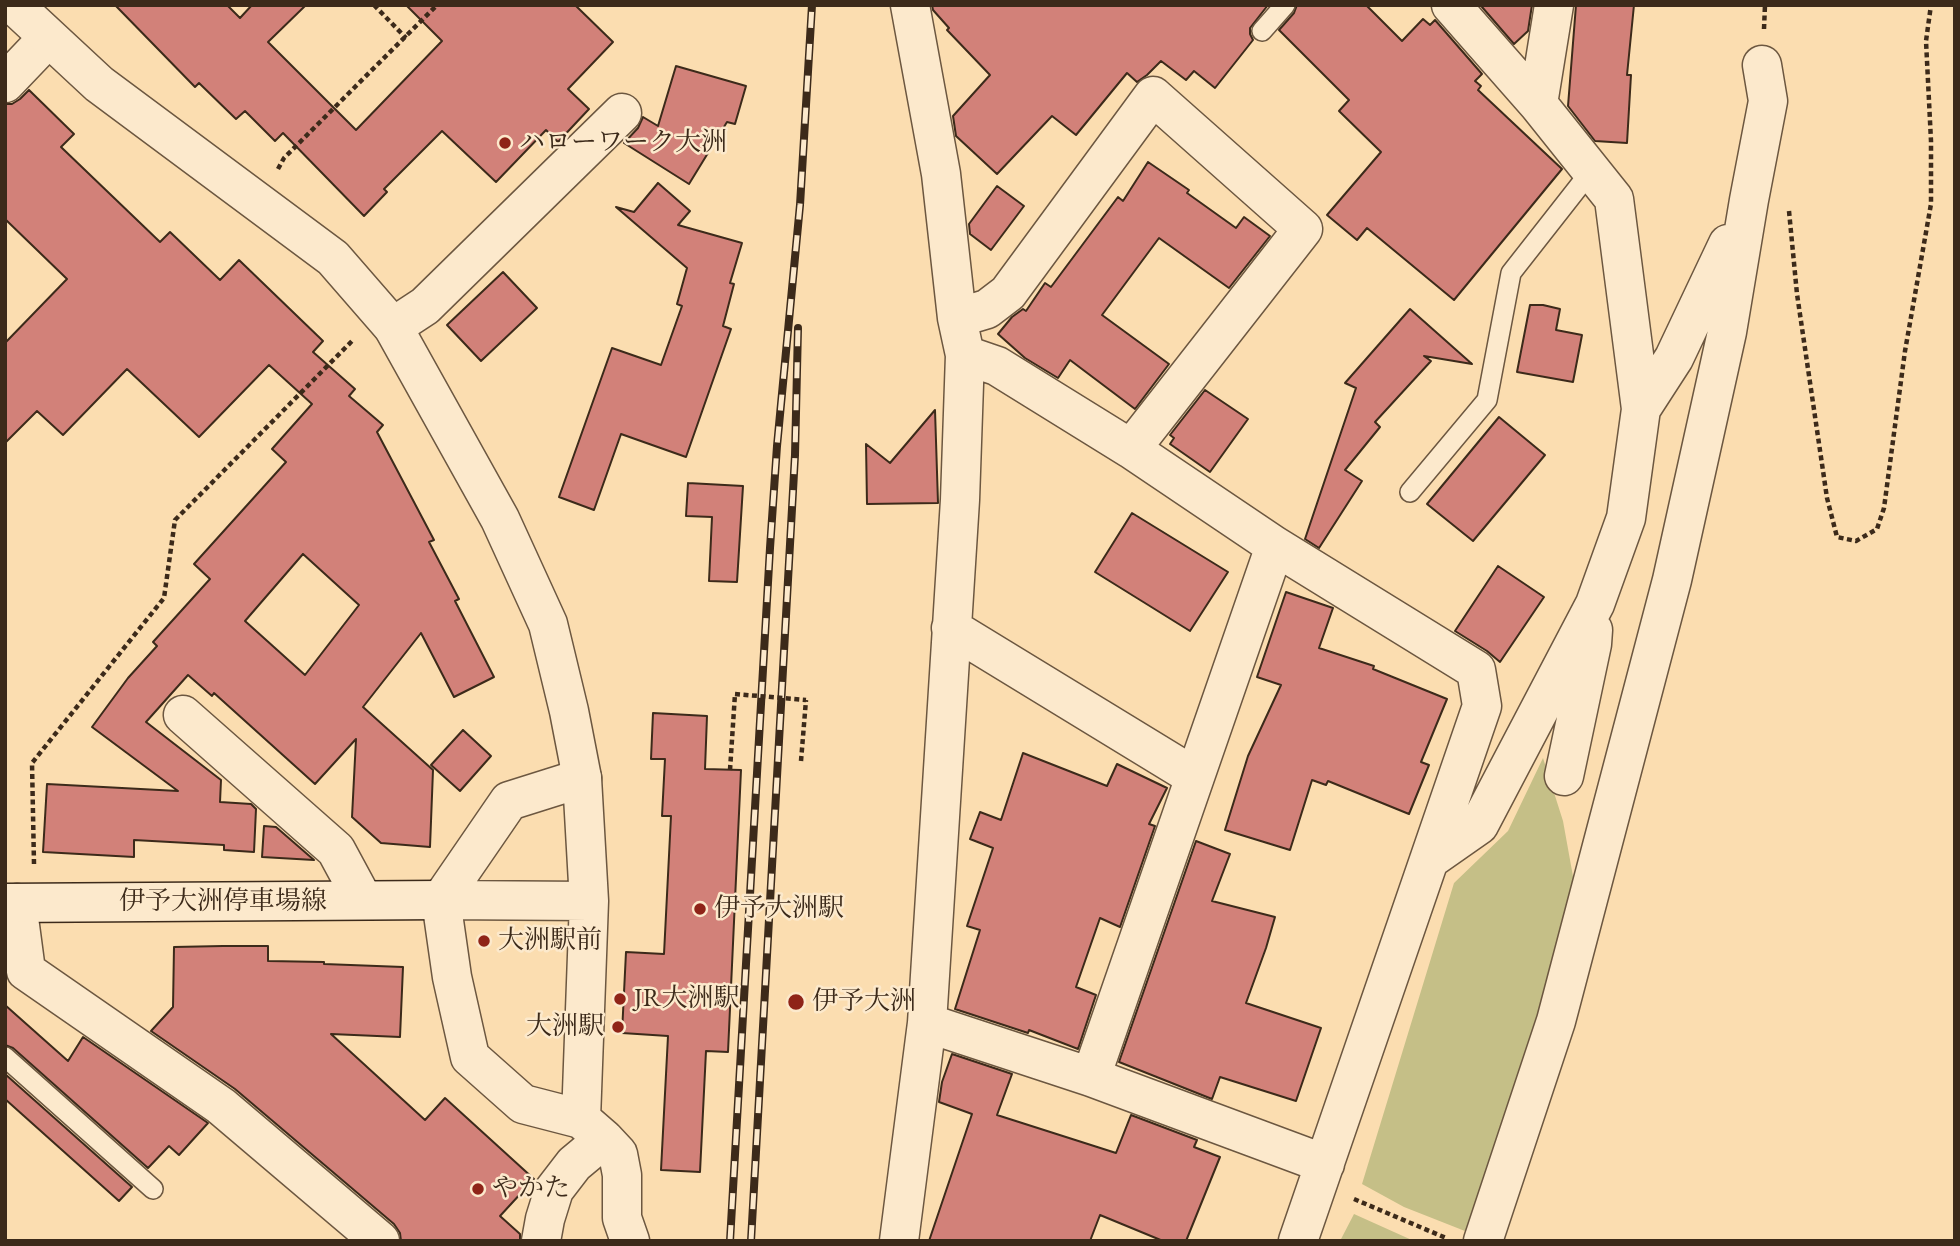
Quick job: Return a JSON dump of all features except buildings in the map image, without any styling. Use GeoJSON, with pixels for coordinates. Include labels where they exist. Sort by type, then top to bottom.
{"type":"FeatureCollection","features":[{"type":"Feature","properties":{"kind":"street"},"geometry":{"type":"LineString","coordinates":[[899,1241],[927,1023],[960,500],[965,355],[957,318],[941,174],[910,5]]}},
{"type":"Feature","properties":{"kind":"street"},"geometry":{"type":"LineString","coordinates":[[1429,860],[1479,825],[1595,604],[1626,518],[1641,408],[1614,199],[1538,104],[1451,5]]}},
{"type":"Feature","properties":{"kind":"street"},"geometry":{"type":"LineString","coordinates":[[1538,104],[1554,5]]}},
{"type":"Feature","properties":{"kind":"street"},"geometry":{"type":"LineString","coordinates":[[5,83],[24,16],[99,84],[333,258],[388,321],[500,519],[548,624],[569,711],[582,778],[589,901],[592,1129],[574,1164],[554,1190],[541,1241]]}},
{"type":"Feature","properties":{"kind":"street"},"geometry":{"type":"LineString","coordinates":[[1483,1241],[1556,1021],[1672,580],[1727,332],[1768,101],[1762,65]]}},
{"type":"Feature","properties":{"kind":"street"},"geometry":{"type":"LineString","coordinates":[[957,318],[987,309],[1007,293],[1153,96],[1303,229],[1131,449]]}},
{"type":"Feature","properties":{"kind":"street"},"geometry":{"type":"LineString","coordinates":[[388,321],[425,306],[622,113]]}},
{"type":"Feature","properties":{"kind":"street"},"geometry":{"type":"LineString","coordinates":[[1641,408],[1674,359],[1749,200]]}},
{"type":"Feature","properties":{"kind":"street"},"geometry":{"type":"LineString","coordinates":[[965,355],[997,366],[1131,449],[1275,546],[1476,670],[1482,706],[1298,1241]]}},
{"type":"Feature","properties":{"kind":"street"},"geometry":{"type":"LineString","coordinates":[[1091,1077],[1275,546]]}},
{"type":"Feature","properties":{"kind":"street"},"geometry":{"type":"LineString","coordinates":[[1564,776],[1592,644],[1595,604]]}},
{"type":"Feature","properties":{"kind":"street"},"geometry":{"type":"LineString","coordinates":[[951,628],[1195,777]]}},
{"type":"Feature","properties":{"kind":"street"},"geometry":{"type":"LineString","coordinates":[[183,715],[336,850],[363,900]]}},
{"type":"Feature","properties":{"kind":"street"},"geometry":{"type":"LineString","coordinates":[[582,778],[509,801],[441,900],[452,977],[470,1056],[523,1104],[592,1129],[618,1154],[622,1175],[622,1218],[630,1241]]}},
{"type":"Feature","properties":{"kind":"street","name":"伊予大洲停車場線"},"geometry":{"type":"LineString","coordinates":[[19,903],[589,901]]}},
{"type":"Feature","properties":{"kind":"street"},"geometry":{"type":"LineString","coordinates":[[19,903],[26,971],[221,1106],[380,1241]]}},
{"type":"Feature","properties":{"kind":"street"},"geometry":{"type":"LineString","coordinates":[[927,1023],[1091,1077],[1321,1174]]}},
{"type":"Feature","properties":{"kind":"lane"},"geometry":{"type":"LineString","coordinates":[[1262,31],[1285,5]]}},
{"type":"Feature","properties":{"kind":"lane"},"geometry":{"type":"LineString","coordinates":[[1410,492],[1487,400],[1511,274],[1591,170]]}},
{"type":"Feature","properties":{"kind":"lane"},"geometry":{"type":"LineString","coordinates":[[5,1057],[153,1189]]}},
{"type":"Feature","properties":{"kind":"path"},"geometry":{"type":"LineString","coordinates":[[374,5],[406,38]]}},
{"type":"Feature","properties":{"kind":"path"},"geometry":{"type":"LineString","coordinates":[[260,204],[284,158],[437,5]]}},
{"type":"Feature","properties":{"kind":"path"},"geometry":{"type":"LineString","coordinates":[[1787,198],[1797,294],[1827,498],[1837,537],[1856,541],[1877,529],[1884,508],[1905,351],[1931,204],[1926,41],[1931,5]]}},
{"type":"Feature","properties":{"kind":"path"},"geometry":{"type":"LineString","coordinates":[[19,903],[32,763],[164,598],[175,520],[355,338],[388,321]]}},
{"type":"Feature","properties":{"kind":"path"},"geometry":{"type":"LineString","coordinates":[[730,770],[735,694],[806,700],[801,761]]}},
{"type":"Feature","properties":{"kind":"path"},"geometry":{"type":"LineString","coordinates":[[1321,1174],[1453,1241]]}},
{"type":"Feature","properties":{"kind":"shaded area"},"geometry":{"type":"Polygon","coordinates":[[[1543,758],[1563,821],[1574,882],[1574,903],[1470,1233],[1404,1207],[1362,1184],[1454,883],[1508,831],[1543,758]]]}},
{"type":"Feature","properties":{"kind":"shaded area"},"geometry":{"type":"Polygon","coordinates":[[[1354,1214],[1414,1241],[1340,1241],[1354,1214]]]}},
{"type":"Feature","properties":{"kind":"railway"},"geometry":{"type":"LineString","coordinates":[[730,1241],[770,548],[800,205],[812,5]]}},
{"type":"Feature","properties":{"kind":"railway"},"geometry":{"type":"LineString","coordinates":[[751,1241],[795,455],[798,328]]}},
{"type":"Feature","properties":{"kind":"place","name":"ハローワーク大洲"},"geometry":{"type":"Point","coordinates":[505,143]}},
{"type":"Feature","properties":{"kind":"place","name":"伊予大洲駅"},"geometry":{"type":"Point","coordinates":[700,909]}},
{"type":"Feature","properties":{"kind":"place","name":"大洲駅前"},"geometry":{"type":"Point","coordinates":[484,941]}},
{"type":"Feature","properties":{"kind":"place","name":"JR大洲駅"},"geometry":{"type":"Point","coordinates":[620,999]}},
{"type":"Feature","properties":{"kind":"place","name":"伊予大洲"},"geometry":{"type":"Point","coordinates":[796,1002]}},
{"type":"Feature","properties":{"kind":"place","name":"大洲駅"},"geometry":{"type":"Point","coordinates":[618,1027]}},
{"type":"Feature","properties":{"kind":"place","name":"やかた"},"geometry":{"type":"Point","coordinates":[478,1189]}}]}
